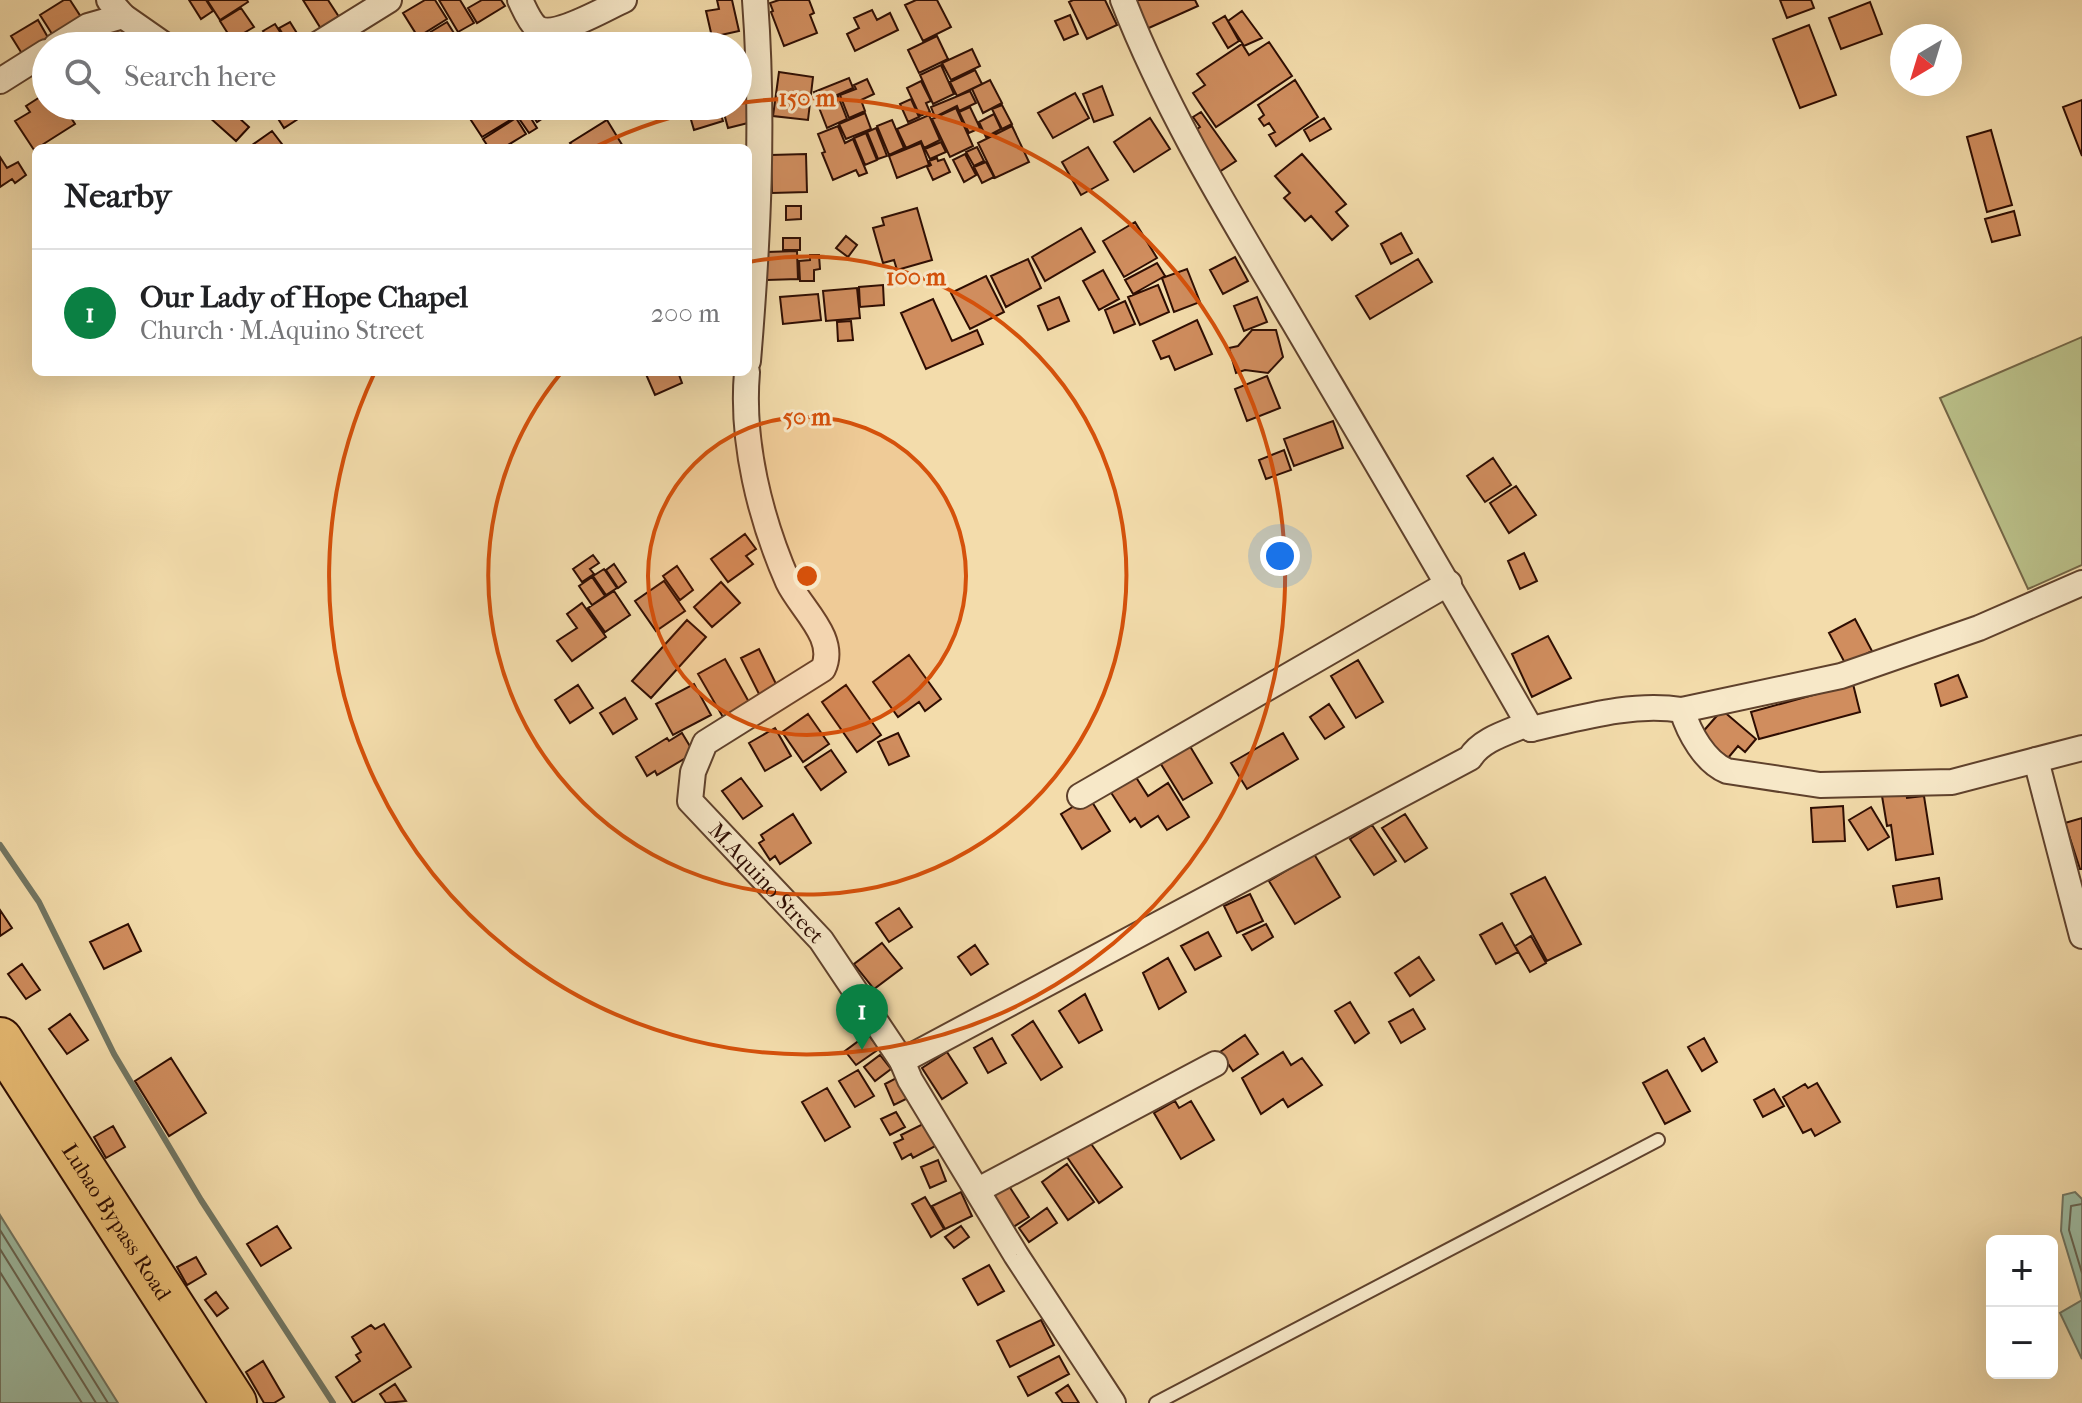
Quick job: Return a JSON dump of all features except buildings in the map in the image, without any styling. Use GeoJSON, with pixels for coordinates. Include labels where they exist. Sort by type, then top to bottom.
{"type":"FeatureCollection","features":[{"type":"Feature","properties":{"kind":"highway","name":"Lubao Bypass Road"},"geometry":{"type":"LineString","coordinates":[[0,1040],[234,1403]]}},
{"type":"Feature","properties":{"kind":"street"},"geometry":{"type":"LineString","coordinates":[[338,32],[389,0]]}},
{"type":"Feature","properties":{"kind":"street"},"geometry":{"type":"LineString","coordinates":[[520,0],[536,27],[546,31],[565,28],[624,0]]}},
{"type":"Feature","properties":{"kind":"street"},"geometry":{"type":"LineString","coordinates":[[752,314],[760,68],[755,0]]}},
{"type":"Feature","properties":{"kind":"street"},"geometry":{"type":"LineString","coordinates":[[1123,0],[1147,62],[1216,191],[1449,583],[1531,729]]}},
{"type":"Feature","properties":{"kind":"street"},"geometry":{"type":"LineString","coordinates":[[78,32],[116,8],[148,32]]}},
{"type":"Feature","properties":{"kind":"street"},"geometry":{"type":"LineString","coordinates":[[0,81],[32,61]]}},
{"type":"Feature","properties":{"kind":"street","name":"M.Aquino Street"},"geometry":{"type":"LineString","coordinates":[[747,376],[749,440],[773,546],[784,572],[824,639],[827,660],[823,669],[705,743],[693,772],[690,801],[821,940],[902,1061],[910,1080],[1016,1255],[1113,1403]]}},
{"type":"Feature","properties":{"kind":"street"},"geometry":{"type":"LineString","coordinates":[[1080,796],[1449,583]]}},
{"type":"Feature","properties":{"kind":"street"},"geometry":{"type":"LineString","coordinates":[[902,1061],[1470,758],[1475,749],[1525,725],[1531,729],[1598,714],[1656,706],[1682,710],[1841,676],[1979,628],[2082,583]]}},
{"type":"Feature","properties":{"kind":"street"},"geometry":{"type":"LineString","coordinates":[[1682,710],[1685,720],[1714,765],[1727,771],[1807,783],[1952,782],[2082,748]]}},
{"type":"Feature","properties":{"kind":"street"},"geometry":{"type":"LineString","coordinates":[[2036,760],[2082,936]]}},
{"type":"Feature","properties":{"kind":"street"},"geometry":{"type":"LineString","coordinates":[[978,1190],[1215,1064]]}},
{"type":"Feature","properties":{"kind":"lane"},"geometry":{"type":"LineString","coordinates":[[1156,1403],[1658,1140]]}},
{"type":"Feature","properties":{"kind":"shaded area"},"geometry":{"type":"Polygon","coordinates":[[[2082,337],[2082,565],[2028,589],[1940,398],[2082,337]]]}},
{"type":"Feature","properties":{"kind":"water"},"geometry":{"type":"Polygon","coordinates":[[[2075,1192],[2082,1199],[2082,1300],[2061,1231],[2063,1195],[2075,1192]]]}},
{"type":"Feature","properties":{"kind":"water"},"geometry":{"type":"Polygon","coordinates":[[[0,1215],[118,1403],[0,1403],[0,1215]]]}},
{"type":"Feature","properties":{"kind":"water"},"geometry":{"type":"Polygon","coordinates":[[[2082,1300],[2082,1359],[2060,1313],[2082,1300]]]}},
{"type":"Feature","properties":{"kind":"waterway"},"geometry":{"type":"LineString","coordinates":[[0,845],[39,902],[114,1054],[201,1200],[333,1403]]}},
{"type":"Feature","properties":{"kind":"place","name":"Our Lady of Hope Chapel"},"geometry":{"type":"Point","coordinates":[862,1050]}}]}
